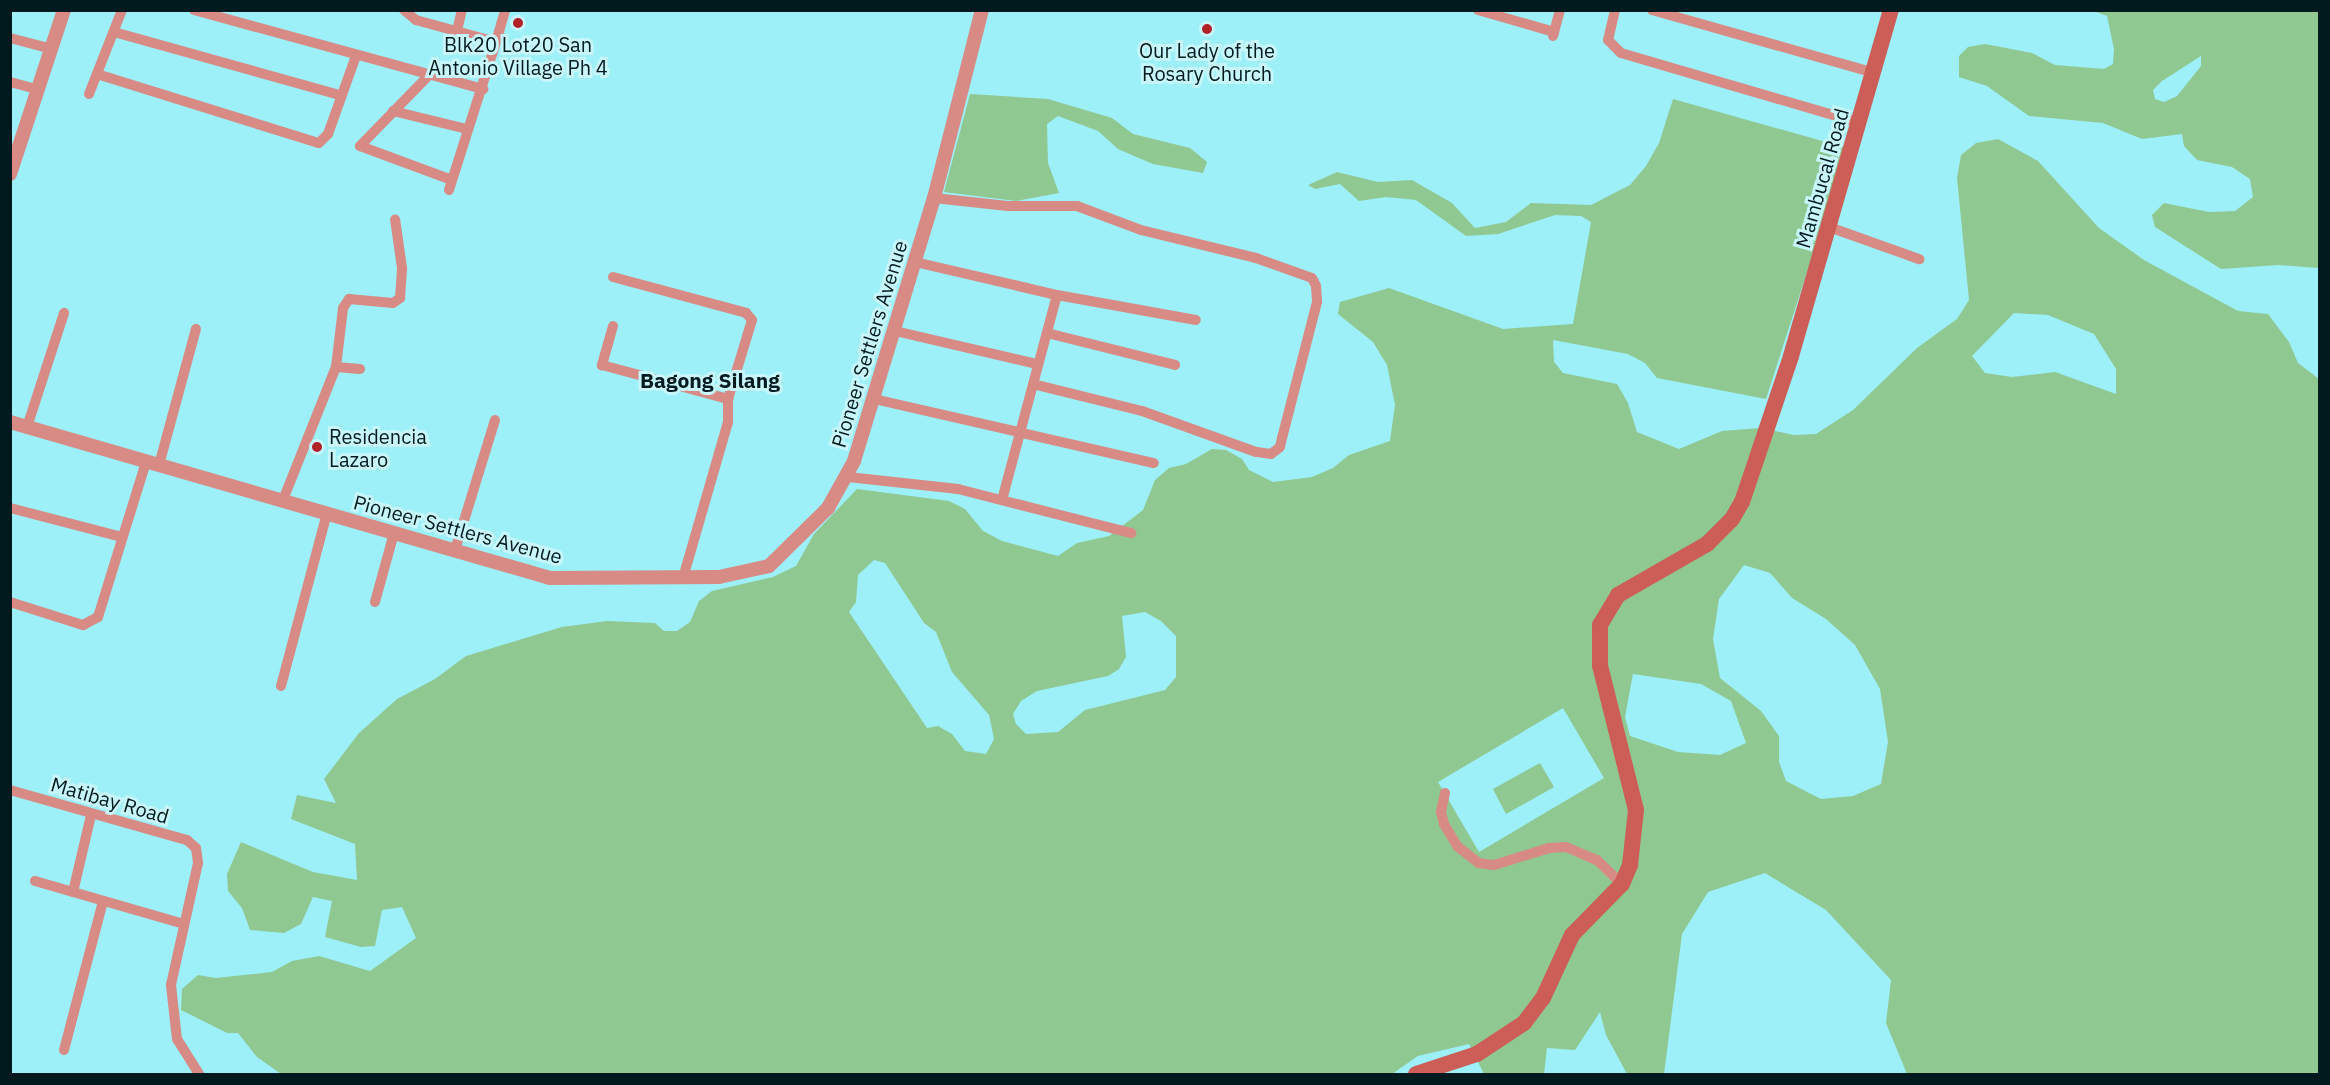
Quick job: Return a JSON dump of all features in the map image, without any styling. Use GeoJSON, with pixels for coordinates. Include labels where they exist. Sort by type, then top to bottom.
{"type":"FeatureCollection","features":[{"type":"Feature","properties":{"kind":"main road","name":"Mambucal Road"},"geometry":{"type":"LineString","coordinates":[[1622,884],[1630,865],[1636,810],[1600,666],[1600,625],[1618,595],[1707,544],[1732,519],[1750,482],[1791,356],[1891,10]]}},
{"type":"Feature","properties":{"kind":"main road"},"geometry":{"type":"LineString","coordinates":[[1416,1074],[1477,1054],[1515,1032],[1543,998],[1572,935],[1622,884]]}},
{"type":"Feature","properties":{"kind":"street"},"geometry":{"type":"LineString","coordinates":[[10,174],[64,10]]}},
{"type":"Feature","properties":{"kind":"street"},"geometry":{"type":"LineString","coordinates":[[89,94],[122,10]]}},
{"type":"Feature","properties":{"kind":"street"},"geometry":{"type":"LineString","coordinates":[[194,10],[483,89]]}},
{"type":"Feature","properties":{"kind":"street"},"geometry":{"type":"LineString","coordinates":[[404,10],[408,18],[496,42]]}},
{"type":"Feature","properties":{"kind":"street"},"geometry":{"type":"LineString","coordinates":[[457,31],[462,10]]}},
{"type":"Feature","properties":{"kind":"street"},"geometry":{"type":"LineString","coordinates":[[431,73],[360,146],[450,185],[467,129],[483,89],[505,10]]}},
{"type":"Feature","properties":{"kind":"street","name":"Pioneer Settlers Avenue"},"geometry":{"type":"LineString","coordinates":[[10,422],[550,578],[732,576],[769,566],[828,508],[848,477],[895,332],[934,198],[982,10]]}},
{"type":"Feature","properties":{"kind":"street"},"geometry":{"type":"LineString","coordinates":[[1479,10],[1553,34],[1560,10]]}},
{"type":"Feature","properties":{"kind":"street"},"geometry":{"type":"LineString","coordinates":[[1615,10],[1608,40],[1621,53],[1860,123]]}},
{"type":"Feature","properties":{"kind":"street"},"geometry":{"type":"LineString","coordinates":[[1652,10],[1874,73]]}},
{"type":"Feature","properties":{"kind":"street"},"geometry":{"type":"LineString","coordinates":[[114,32],[340,95]]}},
{"type":"Feature","properties":{"kind":"street"},"geometry":{"type":"LineString","coordinates":[[10,38],[52,49]]}},
{"type":"Feature","properties":{"kind":"street"},"geometry":{"type":"LineString","coordinates":[[98,74],[312,143],[319,143],[328,134],[340,95],[356,56]]}},
{"type":"Feature","properties":{"kind":"street"},"geometry":{"type":"LineString","coordinates":[[10,82],[39,90]]}},
{"type":"Feature","properties":{"kind":"street"},"geometry":{"type":"LineString","coordinates":[[393,111],[467,129]]}},
{"type":"Feature","properties":{"kind":"street"},"geometry":{"type":"LineString","coordinates":[[934,198],[1018,207],[1077,206],[1140,230],[1256,258],[1312,278],[1316,286],[1317,302],[1282,438],[1271,454],[1256,452],[1142,411],[1033,384]]}},
{"type":"Feature","properties":{"kind":"street"},"geometry":{"type":"LineString","coordinates":[[283,500],[336,367],[346,301],[393,303],[402,294],[395,219]]}},
{"type":"Feature","properties":{"kind":"street"},"geometry":{"type":"LineString","coordinates":[[1829,227],[1919,259]]}},
{"type":"Feature","properties":{"kind":"street"},"geometry":{"type":"LineString","coordinates":[[915,262],[1057,295],[1196,320]]}},
{"type":"Feature","properties":{"kind":"street"},"geometry":{"type":"LineString","coordinates":[[613,277],[750,316],[751,327],[728,399],[728,422],[683,578]]}},
{"type":"Feature","properties":{"kind":"street"},"geometry":{"type":"LineString","coordinates":[[1002,500],[1018,433],[1057,295]]}},
{"type":"Feature","properties":{"kind":"street"},"geometry":{"type":"LineString","coordinates":[[27,427],[64,313]]}},
{"type":"Feature","properties":{"kind":"street"},"geometry":{"type":"LineString","coordinates":[[613,326],[602,365],[728,399]]}},
{"type":"Feature","properties":{"kind":"street"},"geometry":{"type":"LineString","coordinates":[[10,602],[83,625],[92,622],[100,612],[122,537],[153,463],[196,329]]}},
{"type":"Feature","properties":{"kind":"street"},"geometry":{"type":"LineString","coordinates":[[895,332],[1037,364]]}},
{"type":"Feature","properties":{"kind":"street"},"geometry":{"type":"LineString","coordinates":[[1047,333],[1175,364]]}},
{"type":"Feature","properties":{"kind":"street"},"geometry":{"type":"LineString","coordinates":[[336,367],[360,369]]}},
{"type":"Feature","properties":{"kind":"street"},"geometry":{"type":"LineString","coordinates":[[874,399],[1154,463]]}},
{"type":"Feature","properties":{"kind":"street"},"geometry":{"type":"LineString","coordinates":[[455,550],[495,420]]}},
{"type":"Feature","properties":{"kind":"street"},"geometry":{"type":"LineString","coordinates":[[848,477],[919,483],[1002,500],[1131,533]]}},
{"type":"Feature","properties":{"kind":"street"},"geometry":{"type":"LineString","coordinates":[[10,508],[122,537]]}},
{"type":"Feature","properties":{"kind":"street"},"geometry":{"type":"LineString","coordinates":[[281,686],[327,513]]}},
{"type":"Feature","properties":{"kind":"street"},"geometry":{"type":"LineString","coordinates":[[375,602],[394,533]]}},
{"type":"Feature","properties":{"kind":"street","name":"Matibay Road"},"geometry":{"type":"LineString","coordinates":[[10,790],[91,815],[187,840],[196,848],[198,863],[184,924]]}},
{"type":"Feature","properties":{"kind":"street"},"geometry":{"type":"LineString","coordinates":[[1445,793],[1441,812],[1444,824],[1457,846],[1479,862],[1494,865],[1549,848],[1566,847],[1597,860],[1622,884]]}},
{"type":"Feature","properties":{"kind":"street"},"geometry":{"type":"LineString","coordinates":[[73,892],[91,815]]}},
{"type":"Feature","properties":{"kind":"street"},"geometry":{"type":"LineString","coordinates":[[35,881],[184,924],[171,985],[174,1025],[182,1050],[199,1074]]}},
{"type":"Feature","properties":{"kind":"street"},"geometry":{"type":"LineString","coordinates":[[64,1050],[103,901]]}},
{"type":"Feature","properties":{"kind":"green space"},"geometry":{"type":"Polygon","coordinates":[[[2093,11],[2319,11],[2319,273],[2318,268],[2278,265],[2221,269],[2155,227],[2152,215],[2164,203],[2209,212],[2235,211],[2253,197],[2250,179],[2232,167],[2197,160],[2184,146],[2182,134],[2142,139],[2103,123],[2029,116],[1987,86],[1959,77],[1959,56],[1968,47],[1985,44],[2032,53],[2055,65],[2104,69],[2113,64],[2114,49],[2107,16],[2093,11]],[[2201,56],[2162,81],[2153,90],[2155,99],[2164,102],[2177,96],[2201,66],[2201,56]]]}},
{"type":"Feature","properties":{"kind":"green space"},"geometry":{"type":"Polygon","coordinates":[[[970,94],[1048,99],[1112,118],[1133,134],[1190,148],[1207,162],[1203,173],[1153,164],[1118,149],[1098,131],[1058,116],[1047,124],[1048,163],[1059,193],[1016,201],[944,192],[970,94]]]}},
{"type":"Feature","properties":{"kind":"green space"},"geometry":{"type":"Polygon","coordinates":[[[1673,99],[1847,148],[1766,399],[1657,378],[1645,363],[1628,354],[1553,340],[1554,362],[1563,373],[1617,384],[1628,403],[1637,432],[1679,449],[1722,431],[1761,428],[1794,435],[1816,434],[1853,410],[1917,348],[1957,319],[1969,300],[1957,178],[1961,155],[1976,143],[1998,139],[2038,161],[2099,228],[2144,260],[2238,311],[2268,314],[2289,342],[2298,363],[2319,379],[2319,1074],[1907,1074],[1886,1023],[1891,980],[1826,910],[1765,873],[1708,892],[1682,934],[1664,1074],[1627,1074],[1606,1035],[1600,1012],[1575,1050],[1547,1048],[1544,1074],[1484,1074],[1469,1044],[1418,1056],[1392,1074],[281,1074],[257,1057],[238,1033],[227,1033],[181,1010],[182,989],[198,975],[216,978],[272,972],[292,961],[319,956],[370,971],[416,938],[402,907],[382,910],[375,946],[361,947],[325,937],[332,901],[313,897],[301,924],[284,933],[250,930],[242,908],[228,891],[227,874],[241,842],[313,872],[357,880],[355,844],[291,819],[297,795],[336,803],[324,779],[359,733],[397,699],[435,679],[466,656],[562,627],[607,621],[655,623],[664,631],[677,631],[690,622],[699,601],[712,591],[773,577],[796,566],[814,534],[857,489],[949,501],[965,509],[983,531],[1002,541],[1058,556],[1077,543],[1109,536],[1143,510],[1155,480],[1169,468],[1186,464],[1212,449],[1226,450],[1242,459],[1249,470],[1273,482],[1312,477],[1333,468],[1349,455],[1390,441],[1395,405],[1387,365],[1373,342],[1338,314],[1340,302],[1389,288],[1503,329],[1573,324],[1591,222],[1581,216],[1555,215],[1498,234],[1466,236],[1416,200],[1386,197],[1359,201],[1340,184],[1315,189],[1308,185],[1337,172],[1378,182],[1412,180],[1452,203],[1475,228],[1506,222],[1531,203],[1591,205],[1630,185],[1646,166],[1659,143],[1673,99]],[[2014,313],[1972,356],[1985,373],[2012,377],[2055,372],[2116,394],[2116,369],[2094,334],[2048,315],[2014,313]],[[874,560],[858,575],[856,602],[849,612],[927,728],[938,726],[952,734],[965,751],[986,754],[994,739],[989,715],[952,672],[936,632],[924,623],[885,563],[874,560]],[[1744,565],[1719,599],[1713,639],[1720,678],[1761,711],[1779,736],[1779,762],[1786,781],[1821,799],[1853,796],[1881,784],[1888,742],[1880,689],[1855,645],[1826,619],[1792,598],[1770,573],[1744,565]],[[1145,612],[1122,616],[1126,657],[1119,669],[1108,676],[1037,691],[1021,701],[1013,714],[1016,724],[1026,734],[1058,732],[1085,710],[1165,690],[1176,677],[1176,636],[1161,621],[1145,612]],[[1633,674],[1625,717],[1630,736],[1678,752],[1720,755],[1746,743],[1731,701],[1701,684],[1633,674]],[[1563,708],[1438,782],[1479,852],[1604,778],[1563,708]]]}},
{"type":"Feature","properties":{"kind":"green space"},"geometry":{"type":"Polygon","coordinates":[[[1540,763],[1554,787],[1506,814],[1493,789],[1540,763]]]}},
{"type":"Feature","properties":{"kind":"place","name":"Blk20 Lot20 San Antonio Village Ph 4"},"geometry":{"type":"Point","coordinates":[518,23]}},
{"type":"Feature","properties":{"kind":"place","name":"Our Lady of the Rosary Church"},"geometry":{"type":"Point","coordinates":[1207,29]}},
{"type":"Feature","properties":{"kind":"place","name":"Residencia Lazaro"},"geometry":{"type":"Point","coordinates":[317,447]}},
{"type":"Feature","properties":{"kind":"district","name":"Bagong Silang"},"geometry":{"type":"Point","coordinates":[710,380]}}]}
